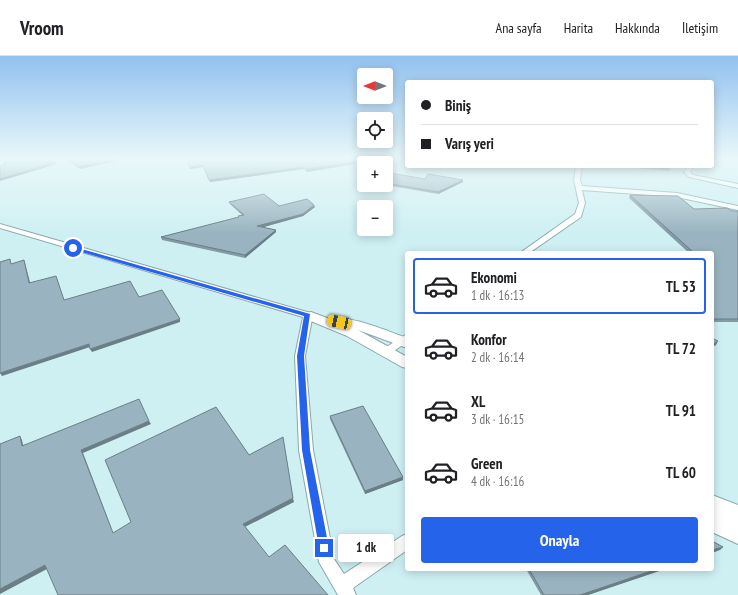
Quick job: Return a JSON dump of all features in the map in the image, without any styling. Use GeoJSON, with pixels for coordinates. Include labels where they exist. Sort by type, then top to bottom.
{"type":"FeatureCollection","features":[{"type":"Feature","properties":{"kind":"street"},"geometry":{"type":"LineString","coordinates":[[527,251],[578,215],[582,203],[578,183]]}},
{"type":"Feature","properties":{"kind":"street"},"geometry":{"type":"LineString","coordinates":[[725,183],[738,186]]}},
{"type":"Feature","properties":{"kind":"street"},"geometry":{"type":"LineString","coordinates":[[580,188],[677,195],[738,208]]}},
{"type":"Feature","properties":{"kind":"street"},"geometry":{"type":"LineString","coordinates":[[0,226],[309,316],[362,327],[405,340]]}},
{"type":"Feature","properties":{"kind":"street"},"geometry":{"type":"LineString","coordinates":[[309,316],[352,333],[405,362]]}},
{"type":"Feature","properties":{"kind":"street"},"geometry":{"type":"LineString","coordinates":[[309,316],[300,356],[306,450],[327,562],[345,590],[405,543]]}},
{"type":"Feature","properties":{"kind":"street"},"geometry":{"type":"LineString","coordinates":[[387,351],[405,340]]}},
{"type":"Feature","properties":{"kind":"street"},"geometry":{"type":"LineString","coordinates":[[714,505],[738,515]]}},
{"type":"Feature","properties":{"kind":"street"},"geometry":{"type":"LineString","coordinates":[[714,523],[738,534]]}},
{"type":"Feature","properties":{"kind":"building"},"geometry":{"type":"Polygon","coordinates":[[[393,183],[456,183],[438,192],[393,184],[393,183]]]}},
{"type":"Feature","properties":{"kind":"building"},"geometry":{"type":"Polygon","coordinates":[[[264,194],[279,206],[307,199],[314,205],[303,214],[257,226],[276,230],[245,255],[161,237],[244,215],[229,202],[264,194]]]}},
{"type":"Feature","properties":{"kind":"building"},"geometry":{"type":"Polygon","coordinates":[[[630,195],[678,196],[694,209],[727,208],[732,211],[738,211],[738,319],[714,319],[714,251],[692,251],[630,195]]]}},
{"type":"Feature","properties":{"kind":"building"},"geometry":{"type":"Polygon","coordinates":[[[10,259],[11,264],[24,260],[29,283],[56,276],[64,300],[130,281],[139,297],[162,290],[180,319],[90,349],[89,344],[0,373],[0,262],[10,259]]]}},
{"type":"Feature","properties":{"kind":"building"},"geometry":{"type":"Polygon","coordinates":[[[139,399],[149,421],[81,450],[113,533],[131,522],[105,460],[216,407],[249,455],[283,437],[293,498],[243,524],[269,557],[285,545],[328,595],[58,595],[45,565],[0,589],[0,444],[20,436],[22,446],[139,399]]]}},
{"type":"Feature","properties":{"kind":"building"},"geometry":{"type":"Polygon","coordinates":[[[363,406],[403,477],[365,491],[330,416],[363,406]]]}},
{"type":"Feature","properties":{"kind":"building"},"geometry":{"type":"Polygon","coordinates":[[[714,542],[723,547],[714,549],[714,542]]]}},
{"type":"Feature","properties":{"kind":"building"},"geometry":{"type":"Polygon","coordinates":[[[530,571],[651,571],[580,595],[544,595],[530,571]]]}},
{"type":"Feature","properties":{"kind":"route"},"geometry":{"type":"LineString","coordinates":[[73,248],[308,315],[300,356],[306,450],[324,548]]}}]}
